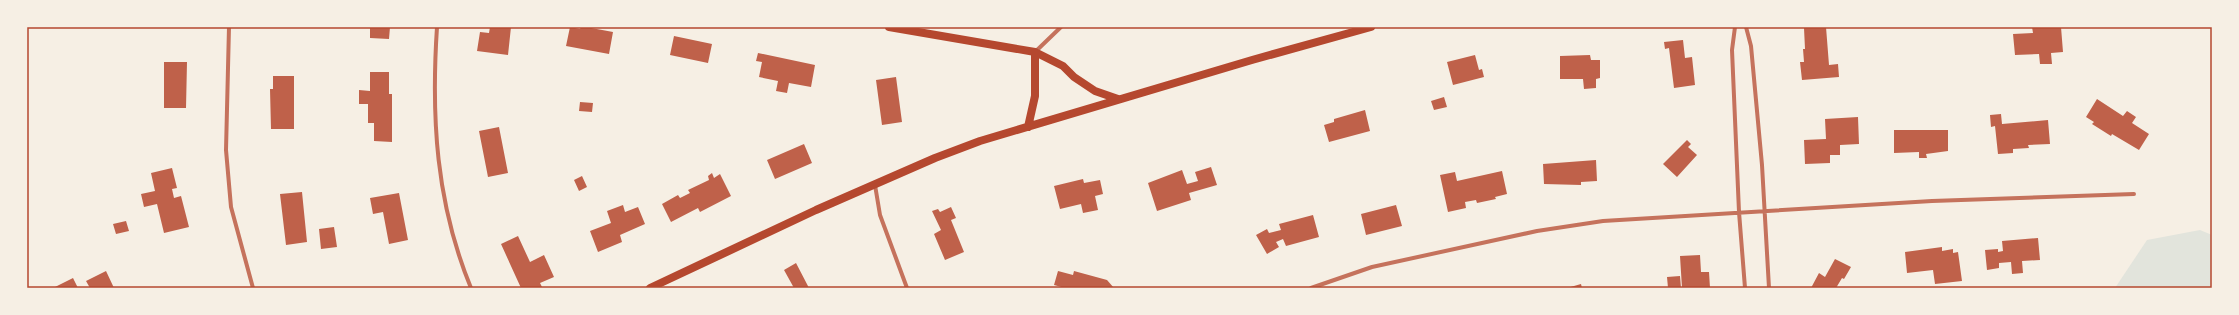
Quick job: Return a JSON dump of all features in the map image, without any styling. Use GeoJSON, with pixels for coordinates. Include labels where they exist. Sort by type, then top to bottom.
{"type":"FeatureCollection","features":[{"type":"Feature","properties":{"kind":"main road"},"geometry":{"type":"LineString","coordinates":[[889,27],[1034,52],[1063,66],[1074,77],[1095,91],[1118,99]]}},
{"type":"Feature","properties":{"kind":"main road"},"geometry":{"type":"LineString","coordinates":[[650,288],[816,210],[935,158],[980,141],[1118,99],[1371,27]]}},
{"type":"Feature","properties":{"kind":"main road"},"geometry":{"type":"LineString","coordinates":[[1028,127],[1035,96],[1034,52]]}},
{"type":"Feature","properties":{"kind":"street"},"geometry":{"type":"LineString","coordinates":[[229,27],[226,150],[231,207],[253,288]]}},
{"type":"Feature","properties":{"kind":"street"},"geometry":{"type":"LineString","coordinates":[[437,27],[433,79],[434,118],[441,181],[448,218],[470,288]]}},
{"type":"Feature","properties":{"kind":"street"},"geometry":{"type":"LineString","coordinates":[[1034,52],[1061,27]]}},
{"type":"Feature","properties":{"kind":"street"},"geometry":{"type":"LineString","coordinates":[[1735,27],[1732,50],[1739,212],[1745,288]]}},
{"type":"Feature","properties":{"kind":"street"},"geometry":{"type":"LineString","coordinates":[[1746,27],[1751,46],[1762,165],[1769,288]]}},
{"type":"Feature","properties":{"kind":"street"},"geometry":{"type":"LineString","coordinates":[[875,185],[880,215],[907,288]]}},
{"type":"Feature","properties":{"kind":"street"},"geometry":{"type":"LineString","coordinates":[[1311,288],[1372,267],[1537,231],[1603,221],[1932,201],[2134,194]]}},
{"type":"Feature","properties":{"kind":"shaded area"},"geometry":{"type":"Polygon","coordinates":[[[2200,230],[2212,235],[2212,288],[2115,288],[2147,240],[2200,230]]]}},
{"type":"Feature","properties":{"kind":"building"},"geometry":{"type":"Polygon","coordinates":[[[370,27],[390,27],[389,39],[370,38],[370,27]]]}},
{"type":"Feature","properties":{"kind":"building"},"geometry":{"type":"Polygon","coordinates":[[[490,27],[511,27],[508,55],[477,51],[480,32],[489,33],[490,27]]]}},
{"type":"Feature","properties":{"kind":"building"},"geometry":{"type":"Polygon","coordinates":[[[570,27],[580,29],[581,27],[586,27],[613,32],[609,54],[566,46],[570,27]]]}},
{"type":"Feature","properties":{"kind":"building"},"geometry":{"type":"Polygon","coordinates":[[[1826,27],[1829,65],[1838,64],[1839,77],[1802,80],[1800,62],[1804,62],[1804,28],[1826,27]]]}},
{"type":"Feature","properties":{"kind":"building"},"geometry":{"type":"Polygon","coordinates":[[[2032,27],[2061,27],[2063,52],[2051,53],[2052,64],[2040,64],[2039,54],[2015,55],[2013,34],[2033,33],[2032,27]]]}},
{"type":"Feature","properties":{"kind":"building"},"geometry":{"type":"Polygon","coordinates":[[[674,36],[712,44],[708,63],[670,55],[674,36]]]}},
{"type":"Feature","properties":{"kind":"building"},"geometry":{"type":"Polygon","coordinates":[[[1683,40],[1685,58],[1692,57],[1695,85],[1674,88],[1669,48],[1665,49],[1664,42],[1683,40]]]}},
{"type":"Feature","properties":{"kind":"building"},"geometry":{"type":"Polygon","coordinates":[[[758,53],[815,65],[811,87],[789,83],[787,93],[776,91],[778,81],[759,77],[762,62],[756,61],[758,53]]]}},
{"type":"Feature","properties":{"kind":"building"},"geometry":{"type":"Polygon","coordinates":[[[1475,55],[1479,70],[1482,69],[1484,77],[1453,85],[1447,62],[1475,55]]]}},
{"type":"Feature","properties":{"kind":"building"},"geometry":{"type":"Polygon","coordinates":[[[1590,55],[1591,60],[1600,60],[1600,78],[1596,79],[1596,88],[1584,89],[1583,79],[1560,79],[1560,56],[1590,55]]]}},
{"type":"Feature","properties":{"kind":"building"},"geometry":{"type":"Polygon","coordinates":[[[164,62],[187,62],[186,108],[164,108],[164,62]]]}},
{"type":"Feature","properties":{"kind":"building"},"geometry":{"type":"Polygon","coordinates":[[[370,72],[389,72],[389,94],[392,94],[392,142],[374,141],[374,123],[368,123],[368,104],[359,104],[359,90],[370,91],[370,72]]]}},
{"type":"Feature","properties":{"kind":"building"},"geometry":{"type":"Polygon","coordinates":[[[273,76],[294,76],[294,129],[271,129],[270,89],[273,89],[273,76]]]}},
{"type":"Feature","properties":{"kind":"building"},"geometry":{"type":"Polygon","coordinates":[[[896,77],[902,122],[882,125],[876,80],[896,77]]]}},
{"type":"Feature","properties":{"kind":"building"},"geometry":{"type":"Polygon","coordinates":[[[1444,97],[1447,107],[1434,110],[1431,101],[1444,97]]]}},
{"type":"Feature","properties":{"kind":"building"},"geometry":{"type":"Polygon","coordinates":[[[2097,99],[2123,116],[2127,111],[2136,117],[2132,123],[2149,134],[2139,150],[2112,134],[2111,136],[2092,124],[2094,122],[2086,117],[2097,99]]]}},
{"type":"Feature","properties":{"kind":"building"},"geometry":{"type":"Polygon","coordinates":[[[580,102],[593,103],[592,112],[579,111],[580,102]]]}},
{"type":"Feature","properties":{"kind":"building"},"geometry":{"type":"Polygon","coordinates":[[[1365,110],[1370,131],[1329,142],[1324,125],[1334,122],[1334,119],[1365,110]]]}},
{"type":"Feature","properties":{"kind":"building"},"geometry":{"type":"Polygon","coordinates":[[[2001,114],[2002,124],[2048,120],[2050,144],[2028,145],[2029,148],[2013,149],[2013,153],[1998,154],[1995,126],[1991,127],[1990,115],[2001,114]]]}},
{"type":"Feature","properties":{"kind":"building"},"geometry":{"type":"Polygon","coordinates":[[[1858,117],[1859,144],[1840,145],[1840,155],[1830,155],[1830,163],[1805,164],[1804,140],[1826,139],[1825,119],[1858,117]]]}},
{"type":"Feature","properties":{"kind":"building"},"geometry":{"type":"Polygon","coordinates":[[[499,127],[508,173],[488,177],[479,131],[499,127]]]}},
{"type":"Feature","properties":{"kind":"building"},"geometry":{"type":"Polygon","coordinates":[[[1894,130],[1948,130],[1948,151],[1926,154],[1927,158],[1919,158],[1919,152],[1894,153],[1894,130]]]}},
{"type":"Feature","properties":{"kind":"building"},"geometry":{"type":"Polygon","coordinates":[[[1687,140],[1691,144],[1688,147],[1697,155],[1677,177],[1663,164],[1687,140]]]}},
{"type":"Feature","properties":{"kind":"building"},"geometry":{"type":"Polygon","coordinates":[[[804,144],[812,163],[775,179],[767,160],[804,144]]]}},
{"type":"Feature","properties":{"kind":"building"},"geometry":{"type":"Polygon","coordinates":[[[1596,160],[1597,181],[1581,182],[1581,185],[1544,184],[1543,164],[1596,160]]]}},
{"type":"Feature","properties":{"kind":"building"},"geometry":{"type":"Polygon","coordinates":[[[1211,167],[1217,185],[1189,193],[1191,200],[1157,211],[1148,183],[1182,170],[1187,184],[1198,181],[1195,172],[1211,167]]]}},
{"type":"Feature","properties":{"kind":"building"},"geometry":{"type":"Polygon","coordinates":[[[172,168],[177,188],[172,189],[174,198],[181,196],[189,227],[164,233],[157,204],[144,207],[141,194],[155,191],[151,173],[172,168]]]}},
{"type":"Feature","properties":{"kind":"building"},"geometry":{"type":"Polygon","coordinates":[[[1502,171],[1507,194],[1495,197],[1496,199],[1477,203],[1476,200],[1465,202],[1466,208],[1448,212],[1440,175],[1455,172],[1457,181],[1502,171]]]}},
{"type":"Feature","properties":{"kind":"building"},"geometry":{"type":"Polygon","coordinates":[[[712,173],[714,178],[720,174],[731,196],[700,212],[698,208],[671,222],[662,204],[678,195],[680,198],[690,193],[688,190],[709,180],[708,176],[712,173]]]}},
{"type":"Feature","properties":{"kind":"building"},"geometry":{"type":"Polygon","coordinates":[[[582,176],[587,187],[579,191],[574,180],[582,176]]]}},
{"type":"Feature","properties":{"kind":"building"},"geometry":{"type":"Polygon","coordinates":[[[1083,179],[1084,183],[1100,180],[1103,194],[1095,196],[1098,210],[1083,213],[1081,204],[1060,209],[1054,186],[1083,179]]]}},
{"type":"Feature","properties":{"kind":"building"},"geometry":{"type":"Polygon","coordinates":[[[302,192],[307,242],[286,245],[280,194],[302,192]]]}},
{"type":"Feature","properties":{"kind":"building"},"geometry":{"type":"Polygon","coordinates":[[[399,193],[408,240],[389,244],[383,212],[373,214],[370,198],[399,193]]]}},
{"type":"Feature","properties":{"kind":"building"},"geometry":{"type":"Polygon","coordinates":[[[623,205],[625,212],[638,207],[645,224],[620,235],[622,242],[598,252],[590,231],[611,223],[607,211],[623,205]]]}},
{"type":"Feature","properties":{"kind":"building"},"geometry":{"type":"Polygon","coordinates":[[[1396,205],[1402,226],[1366,235],[1361,214],[1396,205]]]}},
{"type":"Feature","properties":{"kind":"building"},"geometry":{"type":"Polygon","coordinates":[[[951,207],[956,218],[951,220],[964,252],[945,260],[934,234],[941,230],[932,211],[938,209],[940,212],[951,207]]]}},
{"type":"Feature","properties":{"kind":"building"},"geometry":{"type":"Polygon","coordinates":[[[1313,215],[1319,237],[1286,246],[1283,239],[1276,242],[1279,247],[1267,254],[1256,235],[1267,229],[1269,233],[1281,230],[1279,224],[1313,215]]]}},
{"type":"Feature","properties":{"kind":"building"},"geometry":{"type":"Polygon","coordinates":[[[126,221],[129,231],[116,234],[113,224],[126,221]]]}},
{"type":"Feature","properties":{"kind":"building"},"geometry":{"type":"Polygon","coordinates":[[[334,227],[337,247],[321,249],[319,229],[334,227]]]}},
{"type":"Feature","properties":{"kind":"building"},"geometry":{"type":"Polygon","coordinates":[[[518,236],[530,262],[544,255],[554,277],[540,283],[542,287],[540,288],[521,288],[501,244],[518,236]]]}},
{"type":"Feature","properties":{"kind":"building"},"geometry":{"type":"Polygon","coordinates":[[[2038,238],[2040,260],[2022,261],[2023,273],[2012,274],[2011,262],[1999,263],[1999,268],[1987,270],[1985,250],[1998,249],[1998,252],[2003,251],[2002,241],[2038,238]]]}},
{"type":"Feature","properties":{"kind":"building"},"geometry":{"type":"Polygon","coordinates":[[[1942,247],[1942,251],[1953,249],[1953,253],[1958,252],[1962,281],[1935,284],[1933,270],[1907,273],[1905,252],[1942,247]]]}},
{"type":"Feature","properties":{"kind":"building"},"geometry":{"type":"Polygon","coordinates":[[[1700,255],[1701,272],[1709,272],[1710,288],[1682,288],[1680,256],[1700,255]]]}},
{"type":"Feature","properties":{"kind":"building"},"geometry":{"type":"Polygon","coordinates":[[[1835,259],[1851,267],[1844,279],[1842,278],[1836,288],[1811,288],[1819,273],[1825,277],[1835,259]]]}},
{"type":"Feature","properties":{"kind":"building"},"geometry":{"type":"Polygon","coordinates":[[[796,263],[809,288],[794,288],[784,270],[796,263]]]}},
{"type":"Feature","properties":{"kind":"building"},"geometry":{"type":"Polygon","coordinates":[[[106,271],[114,288],[90,288],[86,281],[106,271]]]}},
{"type":"Feature","properties":{"kind":"building"},"geometry":{"type":"Polygon","coordinates":[[[1058,271],[1073,275],[1074,271],[1107,280],[1114,288],[1065,288],[1054,285],[1058,271]]]}},
{"type":"Feature","properties":{"kind":"building"},"geometry":{"type":"Polygon","coordinates":[[[1680,276],[1681,288],[1668,288],[1667,277],[1680,276]]]}},
{"type":"Feature","properties":{"kind":"building"},"geometry":{"type":"Polygon","coordinates":[[[73,278],[78,288],[53,288],[73,278]]]}},
{"type":"Feature","properties":{"kind":"building"},"geometry":{"type":"Polygon","coordinates":[[[1581,284],[1582,288],[1567,288],[1581,284]]]}}]}
